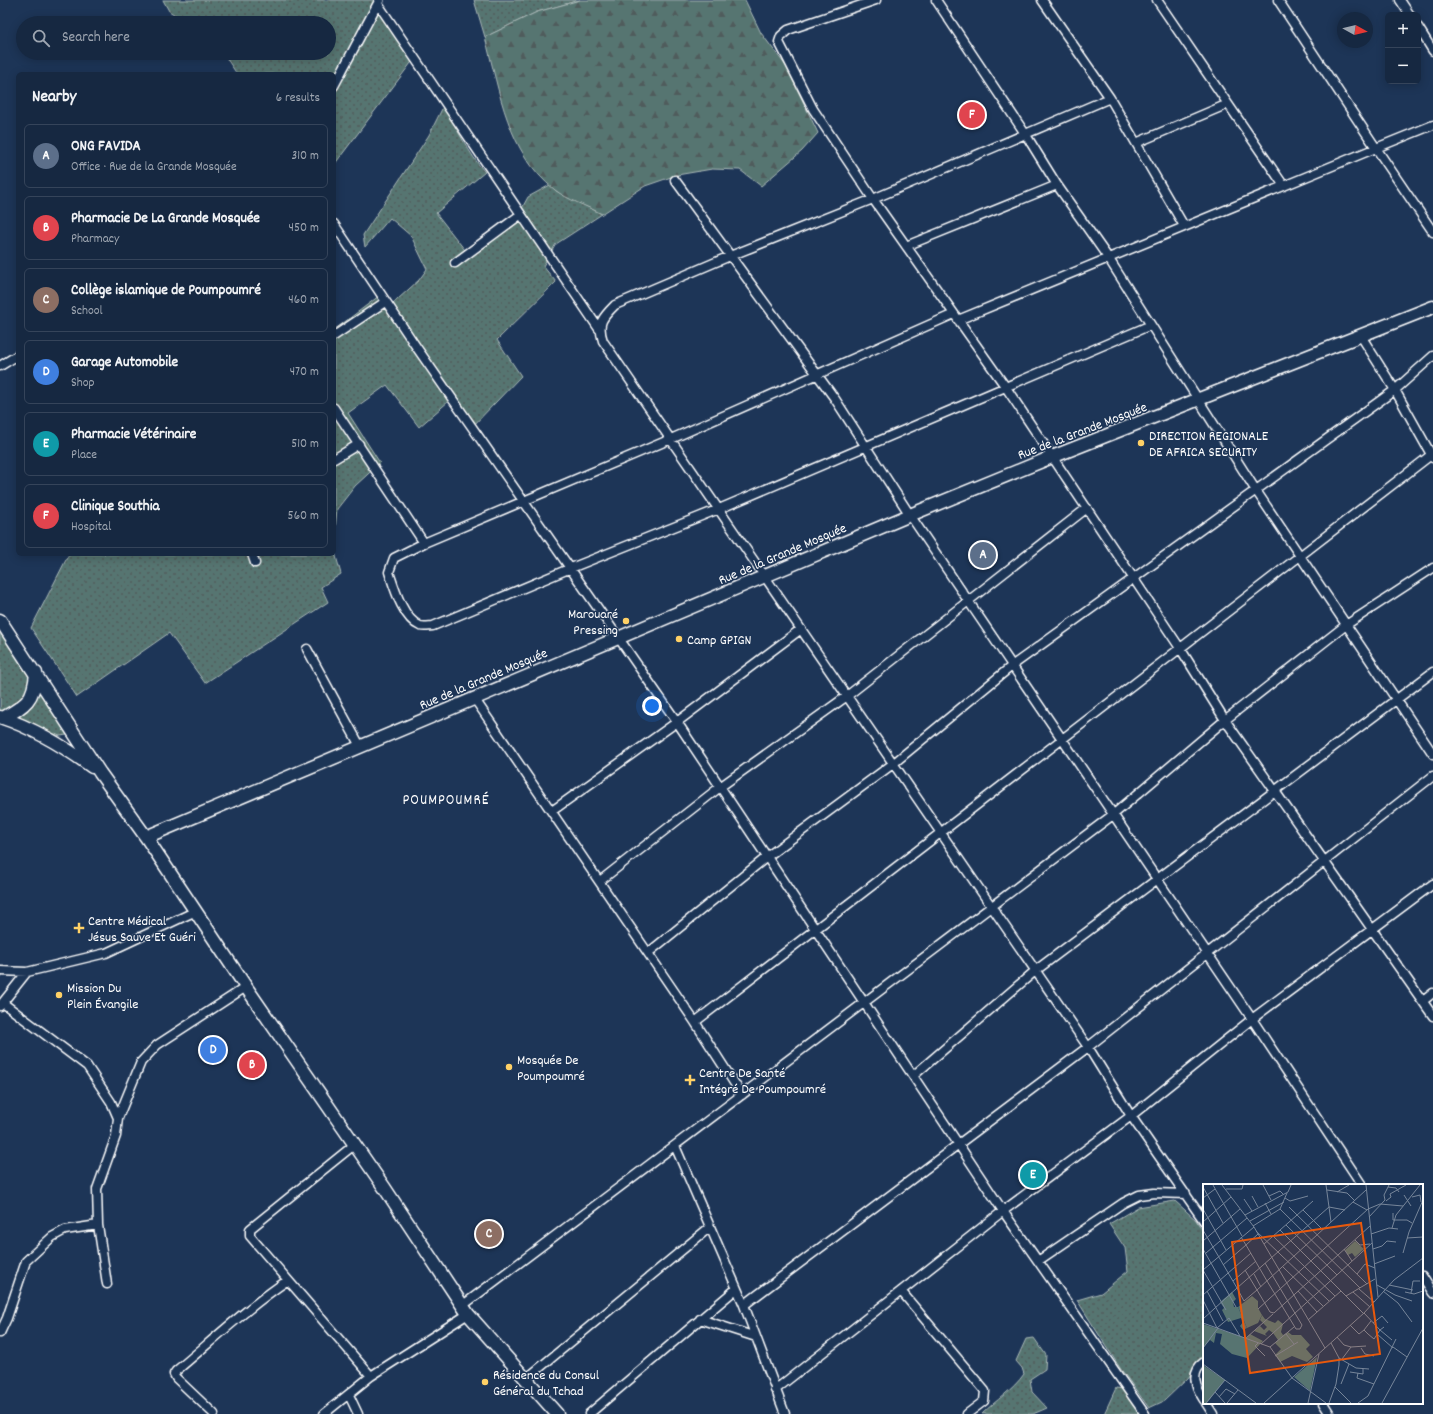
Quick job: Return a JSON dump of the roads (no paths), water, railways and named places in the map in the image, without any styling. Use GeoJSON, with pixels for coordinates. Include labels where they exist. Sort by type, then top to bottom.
{"type":"FeatureCollection","features":[{"type":"Feature","properties":{"kind":"street"},"geometry":{"type":"LineString","coordinates":[[876,0],[788,30],[781,36],[779,42],[813,109],[873,199],[1005,386],[1180,648],[1225,720],[1433,1016]]}},
{"type":"Feature","properties":{"kind":"street"},"geometry":{"type":"LineString","coordinates":[[936,0],[1026,135],[1057,185],[1109,259],[1255,490],[1433,754]]}},
{"type":"Feature","properties":{"kind":"street"},"geometry":{"type":"LineString","coordinates":[[1042,0],[1110,98],[1184,226]]}},
{"type":"Feature","properties":{"kind":"street"},"geometry":{"type":"LineString","coordinates":[[1157,0],[1284,186]]}},
{"type":"Feature","properties":{"kind":"street"},"geometry":{"type":"LineString","coordinates":[[1278,0],[1433,232]]}},
{"type":"Feature","properties":{"kind":"street"},"geometry":{"type":"LineString","coordinates":[[1400,0],[1408,12]]}},
{"type":"Feature","properties":{"kind":"street"},"geometry":{"type":"LineString","coordinates":[[336,82],[379,2],[520,215],[599,329],[603,341],[1088,1047],[1131,1116],[1203,1220]]}},
{"type":"Feature","properties":{"kind":"street"},"geometry":{"type":"LineString","coordinates":[[1421,32],[1433,50]]}},
{"type":"Feature","properties":{"kind":"street"},"geometry":{"type":"LineString","coordinates":[[599,329],[603,316],[615,305],[730,256],[873,199],[1110,98]]}},
{"type":"Feature","properties":{"kind":"street"},"geometry":{"type":"LineString","coordinates":[[1136,143],[1228,104]]}},
{"type":"Feature","properties":{"kind":"street"},"geometry":{"type":"LineString","coordinates":[[1151,325],[719,509],[571,568],[433,626],[420,626],[410,618],[397,598],[389,572],[394,558],[424,543],[524,502],[956,317],[1109,259],[1184,226],[1433,125]]}},
{"type":"Feature","properties":{"kind":"street"},"geometry":{"type":"LineString","coordinates":[[675,180],[818,376],[866,446],[967,600],[1114,814],[1361,1184]]}},
{"type":"Feature","properties":{"kind":"street"},"geometry":{"type":"LineString","coordinates":[[906,246],[1057,185]]}},
{"type":"Feature","properties":{"kind":"street"},"geometry":{"type":"LineString","coordinates":[[454,263],[520,215]]}},
{"type":"Feature","properties":{"kind":"street"},"geometry":{"type":"LineString","coordinates":[[336,227],[385,302],[677,722],[768,856],[1003,1211],[1145,1414]]}},
{"type":"Feature","properties":{"kind":"street"},"geometry":{"type":"LineString","coordinates":[[336,335],[385,302]]}},
{"type":"Feature","properties":{"kind":"street","name":"Rue de la Grande Mosquée"},"geometry":{"type":"LineString","coordinates":[[146,837],[910,515],[1052,457],[1433,307]]}},
{"type":"Feature","properties":{"kind":"street"},"geometry":{"type":"LineString","coordinates":[[695,1022],[1299,556],[1432,457],[1395,390],[1361,336]]}},
{"type":"Feature","properties":{"kind":"street"},"geometry":{"type":"LineString","coordinates":[[0,366],[16,356]]}},
{"type":"Feature","properties":{"kind":"street"},"geometry":{"type":"LineString","coordinates":[[648,953],[768,856],[894,763],[1013,665],[1133,577],[1395,390],[1433,356]]}},
{"type":"Feature","properties":{"kind":"street"},"geometry":{"type":"LineString","coordinates":[[336,411],[424,543]]}},
{"type":"Feature","properties":{"kind":"street"},"geometry":{"type":"LineString","coordinates":[[336,458],[359,444]]}},
{"type":"Feature","properties":{"kind":"street"},"geometry":{"type":"LineString","coordinates":[[600,882],[720,787],[847,696],[967,600],[1087,508]]}},
{"type":"Feature","properties":{"kind":"street"},"geometry":{"type":"LineString","coordinates":[[253,556],[255,563]]}},
{"type":"Feature","properties":{"kind":"street"},"geometry":{"type":"LineString","coordinates":[[324,1414],[371,1376],[465,1310],[675,1146],[1114,814],[1225,720],[1346,625],[1433,568]]}},
{"type":"Feature","properties":{"kind":"street"},"geometry":{"type":"LineString","coordinates":[[0,620],[100,773],[146,837],[246,987],[384,1187],[465,1310],[557,1414]]}},
{"type":"Feature","properties":{"kind":"street"},"geometry":{"type":"LineString","coordinates":[[552,811],[677,722],[801,629]]}},
{"type":"Feature","properties":{"kind":"street"},"geometry":{"type":"LineString","coordinates":[[307,649],[360,746]]}},
{"type":"Feature","properties":{"kind":"street"},"geometry":{"type":"LineString","coordinates":[[913,1076],[1035,971],[1433,672]]}},
{"type":"Feature","properties":{"kind":"street"},"geometry":{"type":"LineString","coordinates":[[2,718],[28,702],[34,690],[36,673]]}},
{"type":"Feature","properties":{"kind":"street"},"geometry":{"type":"LineString","coordinates":[[474,698],[695,1022],[742,1095]]}},
{"type":"Feature","properties":{"kind":"street"},"geometry":{"type":"LineString","coordinates":[[2,718],[36,732],[79,758],[100,773]]}},
{"type":"Feature","properties":{"kind":"street"},"geometry":{"type":"LineString","coordinates":[[744,1305],[1088,1047],[1433,776]]}},
{"type":"Feature","properties":{"kind":"street"},"geometry":{"type":"LineString","coordinates":[[776,1390],[1003,1211],[1131,1116],[1252,1020],[1433,884]]}},
{"type":"Feature","properties":{"kind":"street"},"geometry":{"type":"LineString","coordinates":[[0,971],[27,972],[106,953],[196,911]]}},
{"type":"Feature","properties":{"kind":"street"},"geometry":{"type":"LineString","coordinates":[[27,972],[1,1005],[86,1066],[111,1102],[118,1118]]}},
{"type":"Feature","properties":{"kind":"street"},"geometry":{"type":"LineString","coordinates":[[107,1284],[98,1225],[97,1188],[116,1136],[118,1118],[141,1062],[157,1045],[246,987]]}},
{"type":"Feature","properties":{"kind":"street"},"geometry":{"type":"LineString","coordinates":[[1423,1001],[1433,992]]}},
{"type":"Feature","properties":{"kind":"street"},"geometry":{"type":"LineString","coordinates":[[354,1144],[250,1229],[250,1236],[371,1376]]}},
{"type":"Feature","properties":{"kind":"street"},"geometry":{"type":"LineString","coordinates":[[675,1146],[744,1305],[784,1414]]}},
{"type":"Feature","properties":{"kind":"street"},"geometry":{"type":"LineString","coordinates":[[1038,1261],[1122,1203],[1139,1195],[1154,1193],[1186,1194]]}},
{"type":"Feature","properties":{"kind":"street"},"geometry":{"type":"LineString","coordinates":[[0,1333],[7,1318],[26,1261],[52,1237],[65,1230],[98,1225]]}},
{"type":"Feature","properties":{"kind":"street"},"geometry":{"type":"LineString","coordinates":[[526,1379],[710,1227]]}},
{"type":"Feature","properties":{"kind":"street"},"geometry":{"type":"LineString","coordinates":[[1423,1278],[1433,1293]]}},
{"type":"Feature","properties":{"kind":"street"},"geometry":{"type":"LineString","coordinates":[[214,1414],[176,1378],[174,1374],[224,1332],[237,1318],[288,1280]]}},
{"type":"Feature","properties":{"kind":"street"},"geometry":{"type":"LineString","coordinates":[[589,1414],[736,1289]]}},
{"type":"Feature","properties":{"kind":"street"},"geometry":{"type":"LineString","coordinates":[[901,1291],[985,1391],[984,1401],[967,1414]]}},
{"type":"Feature","properties":{"kind":"street"},"geometry":{"type":"LineString","coordinates":[[700,1319],[756,1337]]}},
{"type":"Feature","properties":{"kind":"street"},"geometry":{"type":"LineString","coordinates":[[1203,1363],[1199,1366],[1195,1375],[1195,1387],[1203,1399]]}},
{"type":"Feature","properties":{"kind":"street"},"geometry":{"type":"LineString","coordinates":[[349,1395],[358,1414]]}},
{"type":"Feature","properties":{"kind":"street"},"geometry":{"type":"LineString","coordinates":[[1207,1404],[1213,1414]]}},
{"type":"Feature","properties":{"kind":"street"},"geometry":{"type":"LineString","coordinates":[[1324,1404],[1330,1414]]}},
{"type":"Feature","properties":{"kind":"place","name":"Clinique Southia"},"geometry":{"type":"Point","coordinates":[972,115]}},
{"type":"Feature","properties":{"kind":"place","name":"DIRECTION REGIONALE DE AFRICA SECURITY"},"geometry":{"type":"Point","coordinates":[1141,443]}},
{"type":"Feature","properties":{"kind":"place","name":"ONG FAVIDA"},"geometry":{"type":"Point","coordinates":[983,555]}},
{"type":"Feature","properties":{"kind":"place","name":"Marouaré Pressing"},"geometry":{"type":"Point","coordinates":[626,621]}},
{"type":"Feature","properties":{"kind":"place","name":"Camp GPIGN"},"geometry":{"type":"Point","coordinates":[679,639]}},
{"type":"Feature","properties":{"kind":"place","name":"Centre Médical Jésus Sauve Et Guéri"},"geometry":{"type":"Point","coordinates":[79,928]}},
{"type":"Feature","properties":{"kind":"place","name":"Mission Du Plein Évangile"},"geometry":{"type":"Point","coordinates":[59,995]}},
{"type":"Feature","properties":{"kind":"place","name":"Garage Automobile"},"geometry":{"type":"Point","coordinates":[213,1050]}},
{"type":"Feature","properties":{"kind":"place","name":"Pharmacie De La Grande Mosquée"},"geometry":{"type":"Point","coordinates":[252,1065]}},
{"type":"Feature","properties":{"kind":"place","name":"Mosquée De Poumpoumré"},"geometry":{"type":"Point","coordinates":[509,1067]}},
{"type":"Feature","properties":{"kind":"place","name":"Centre De Santé Intégré De Poumpoumré"},"geometry":{"type":"Point","coordinates":[690,1080]}},
{"type":"Feature","properties":{"kind":"place","name":"Pharmacie Vétérinaire"},"geometry":{"type":"Point","coordinates":[1033,1175]}},
{"type":"Feature","properties":{"kind":"place","name":"Collège islamique de Poumpoumré"},"geometry":{"type":"Point","coordinates":[489,1234]}},
{"type":"Feature","properties":{"kind":"place","name":"Résidence du Consul Général du Tchad"},"geometry":{"type":"Point","coordinates":[485,1382]}},
{"type":"Feature","properties":{"kind":"district","name":"POUMPOUMRÉ"},"geometry":{"type":"Point","coordinates":[446,799]}}]}
